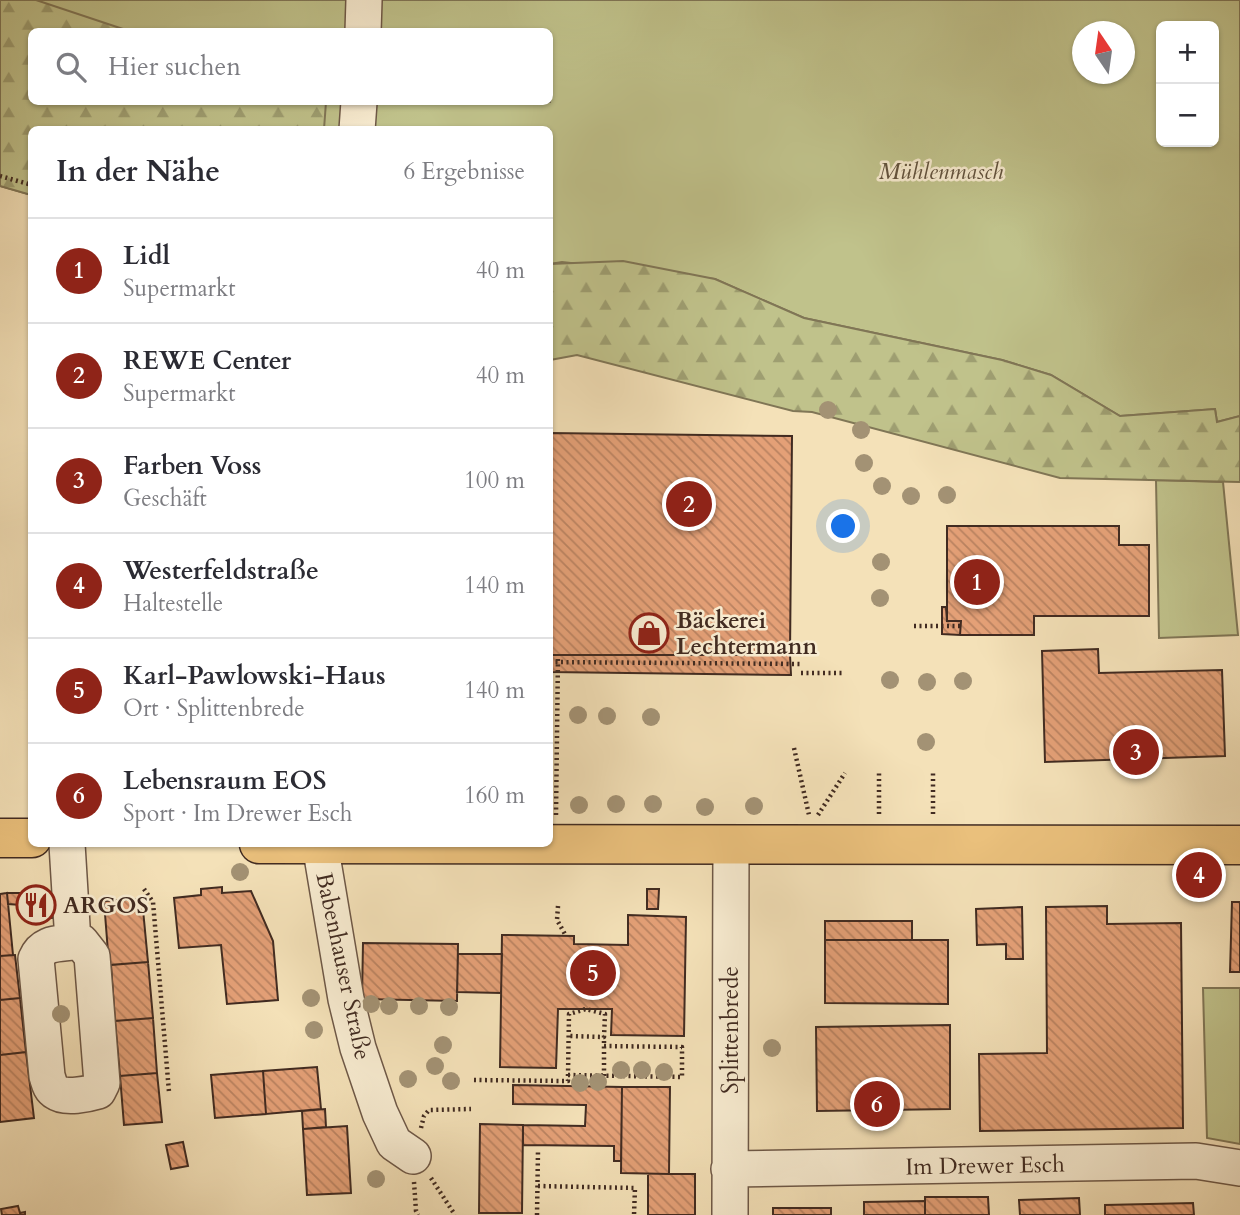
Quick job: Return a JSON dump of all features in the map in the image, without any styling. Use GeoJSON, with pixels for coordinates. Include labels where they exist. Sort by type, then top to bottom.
{"type":"FeatureCollection","features":[{"type":"Feature","properties":{"kind":"main road"},"geometry":{"type":"LineString","coordinates":[[553,845],[732,845],[805,836],[878,845],[1240,845]]}},
{"type":"Feature","properties":{"kind":"main road"},"geometry":{"type":"LineString","coordinates":[[0,838],[28,838]]}},
{"type":"Feature","properties":{"kind":"street"},"geometry":{"type":"LineString","coordinates":[[363,28],[364,0]]}},
{"type":"Feature","properties":{"kind":"street"},"geometry":{"type":"LineString","coordinates":[[358,126],[359,105]]}},
{"type":"Feature","properties":{"kind":"street","name":"Splittenbrede"},"geometry":{"type":"LineString","coordinates":[[730,1215],[732,845]]}},
{"type":"Feature","properties":{"kind":"street"},"geometry":{"type":"LineString","coordinates":[[67,847],[73,942]]}},
{"type":"Feature","properties":{"kind":"street","name":"Babenhauser Straße"},"geometry":{"type":"LineString","coordinates":[[321,847],[346,999],[358,1048],[380,1113],[394,1143],[413,1156]]}},
{"type":"Feature","properties":{"kind":"street","name":"Im Drewer Esch"},"geometry":{"type":"LineString","coordinates":[[729,1169],[1196,1161],[1240,1168]]}},
{"type":"Feature","properties":{"kind":"path"},"geometry":{"type":"LineString","coordinates":[[0,176],[28,184]]}},
{"type":"Feature","properties":{"kind":"path"},"geometry":{"type":"LineString","coordinates":[[915,626],[960,626]]}},
{"type":"Feature","properties":{"kind":"path"},"geometry":{"type":"LineString","coordinates":[[558,655],[558,845]]}},
{"type":"Feature","properties":{"kind":"path"},"geometry":{"type":"LineString","coordinates":[[553,662],[801,664]]}},
{"type":"Feature","properties":{"kind":"path"},"geometry":{"type":"LineString","coordinates":[[801,673],[845,673]]}},
{"type":"Feature","properties":{"kind":"path"},"geometry":{"type":"LineString","coordinates":[[794,748],[803,780],[805,836]]}},
{"type":"Feature","properties":{"kind":"path"},"geometry":{"type":"LineString","coordinates":[[805,836],[845,773]]}},
{"type":"Feature","properties":{"kind":"path"},"geometry":{"type":"LineString","coordinates":[[878,845],[879,773]]}},
{"type":"Feature","properties":{"kind":"path"},"geometry":{"type":"LineString","coordinates":[[933,773],[933,845]]}},
{"type":"Feature","properties":{"kind":"path"},"geometry":{"type":"LineString","coordinates":[[145,889],[153,902],[169,1092]]}},
{"type":"Feature","properties":{"kind":"path"},"geometry":{"type":"LineString","coordinates":[[558,906],[557,920],[566,936]]}},
{"type":"Feature","properties":{"kind":"path"},"geometry":{"type":"LineString","coordinates":[[474,1080],[568,1081],[569,1014],[586,1009],[605,1014],[604,1076]]}},
{"type":"Feature","properties":{"kind":"path"},"geometry":{"type":"LineString","coordinates":[[568,1036],[604,1037]]}},
{"type":"Feature","properties":{"kind":"path"},"geometry":{"type":"LineString","coordinates":[[568,1075],[682,1077],[682,1047],[604,1045]]}},
{"type":"Feature","properties":{"kind":"path"},"geometry":{"type":"LineString","coordinates":[[537,1215],[538,1150]]}},
{"type":"Feature","properties":{"kind":"path"},"geometry":{"type":"LineString","coordinates":[[538,1186],[635,1188],[634,1215]]}},
{"type":"Feature","properties":{"kind":"green space","name":"Mühlenmasch"},"geometry":{"type":"Polygon","coordinates":[[[0,0],[1240,0],[1240,416],[1217,422],[1215,409],[1120,416],[1051,375],[1002,360],[804,318],[715,279],[562,262],[553,264],[553,126],[28,126],[28,194],[0,186],[0,0]]]}},
{"type":"Feature","properties":{"kind":"green space"},"geometry":{"type":"Polygon","coordinates":[[[0,0],[36,0],[120,28],[28,28],[28,105],[326,105],[324,126],[28,126],[28,194],[0,186],[0,0]]]}},
{"type":"Feature","properties":{"kind":"green space"},"geometry":{"type":"Polygon","coordinates":[[[623,261],[715,279],[804,318],[1002,360],[1051,375],[1120,416],[1215,409],[1217,422],[1240,416],[1240,482],[1060,478],[812,412],[793,411],[577,355],[553,359],[553,264],[623,261]]]}},
{"type":"Feature","properties":{"kind":"green space"},"geometry":{"type":"Polygon","coordinates":[[[1156,480],[1223,482],[1238,635],[1159,638],[1156,480]]]}},
{"type":"Feature","properties":{"kind":"green space"},"geometry":{"type":"Polygon","coordinates":[[[1203,988],[1240,988],[1240,1144],[1207,1138],[1203,988]]]}},
{"type":"Feature","properties":{"kind":"building"},"geometry":{"type":"Polygon","coordinates":[[[553,433],[792,436],[790,655],[553,655],[553,433]]]}},
{"type":"Feature","properties":{"kind":"building"},"geometry":{"type":"Polygon","coordinates":[[[947,526],[1119,526],[1119,545],[1149,545],[1149,616],[1034,616],[1034,635],[960,635],[961,621],[947,621],[947,526]]]}},
{"type":"Feature","properties":{"kind":"building"},"geometry":{"type":"Polygon","coordinates":[[[942,607],[946,607],[947,621],[961,621],[960,635],[942,634],[942,607]]]}},
{"type":"Feature","properties":{"kind":"building"},"geometry":{"type":"Polygon","coordinates":[[[1098,649],[1099,673],[1222,670],[1225,756],[1045,762],[1042,651],[1098,649]]]}},
{"type":"Feature","properties":{"kind":"building"},"geometry":{"type":"Polygon","coordinates":[[[553,655],[790,655],[791,675],[553,672],[553,655]]]}},
{"type":"Feature","properties":{"kind":"building"},"geometry":{"type":"Polygon","coordinates":[[[222,887],[222,893],[251,891],[273,941],[278,1000],[227,1004],[221,945],[179,948],[174,898],[201,895],[201,889],[222,887]]]}},
{"type":"Feature","properties":{"kind":"building"},"geometry":{"type":"Polygon","coordinates":[[[647,889],[659,889],[658,909],[647,909],[647,889]]]}},
{"type":"Feature","properties":{"kind":"building"},"geometry":{"type":"Polygon","coordinates":[[[7,893],[21,893],[21,905],[8,904],[7,893]]]}},
{"type":"Feature","properties":{"kind":"building"},"geometry":{"type":"Polygon","coordinates":[[[7,893],[13,955],[0,956],[0,894],[7,893]]]}},
{"type":"Feature","properties":{"kind":"building"},"geometry":{"type":"Polygon","coordinates":[[[21,893],[57,895],[53,918],[22,917],[21,893]]]}},
{"type":"Feature","properties":{"kind":"building"},"geometry":{"type":"Polygon","coordinates":[[[142,899],[148,962],[109,965],[104,901],[142,899]]]}},
{"type":"Feature","properties":{"kind":"building"},"geometry":{"type":"Polygon","coordinates":[[[1232,902],[1240,902],[1240,972],[1230,972],[1232,902]]]}},
{"type":"Feature","properties":{"kind":"building"},"geometry":{"type":"Polygon","coordinates":[[[1107,906],[1107,924],[1181,923],[1183,1128],[980,1131],[979,1054],[1047,1053],[1046,907],[1107,906]]]}},
{"type":"Feature","properties":{"kind":"building"},"geometry":{"type":"Polygon","coordinates":[[[1022,907],[1023,959],[1006,959],[1006,944],[977,945],[976,909],[1022,907]]]}},
{"type":"Feature","properties":{"kind":"building"},"geometry":{"type":"Polygon","coordinates":[[[628,915],[686,917],[684,1036],[611,1035],[612,1009],[558,1009],[556,1068],[500,1067],[502,935],[574,936],[574,944],[628,945],[628,915]]]}},
{"type":"Feature","properties":{"kind":"building"},"geometry":{"type":"Polygon","coordinates":[[[825,921],[912,921],[912,940],[825,940],[825,921]]]}},
{"type":"Feature","properties":{"kind":"building"},"geometry":{"type":"Polygon","coordinates":[[[825,940],[948,940],[948,1004],[825,1003],[825,940]]]}},
{"type":"Feature","properties":{"kind":"building"},"geometry":{"type":"Polygon","coordinates":[[[363,943],[458,944],[457,1001],[362,999],[363,943]]]}},
{"type":"Feature","properties":{"kind":"building"},"geometry":{"type":"Polygon","coordinates":[[[458,954],[502,954],[501,993],[457,992],[458,954]]]}},
{"type":"Feature","properties":{"kind":"building"},"geometry":{"type":"Polygon","coordinates":[[[15,955],[20,998],[0,1000],[0,956],[15,955]]]}},
{"type":"Feature","properties":{"kind":"building"},"geometry":{"type":"Polygon","coordinates":[[[148,962],[153,1018],[115,1021],[111,965],[148,962]]]}},
{"type":"Feature","properties":{"kind":"building"},"geometry":{"type":"Polygon","coordinates":[[[20,998],[26,1052],[0,1055],[0,1000],[20,998]]]}},
{"type":"Feature","properties":{"kind":"building"},"geometry":{"type":"Polygon","coordinates":[[[153,1018],[157,1073],[120,1076],[115,1021],[153,1018]]]}},
{"type":"Feature","properties":{"kind":"building"},"geometry":{"type":"Polygon","coordinates":[[[950,1025],[950,1109],[817,1111],[816,1027],[950,1025]]]}},
{"type":"Feature","properties":{"kind":"building"},"geometry":{"type":"Polygon","coordinates":[[[26,1052],[34,1118],[0,1122],[0,1055],[26,1052]]]}},
{"type":"Feature","properties":{"kind":"building"},"geometry":{"type":"Polygon","coordinates":[[[317,1067],[321,1109],[266,1114],[263,1071],[317,1067]]]}},
{"type":"Feature","properties":{"kind":"building"},"geometry":{"type":"Polygon","coordinates":[[[263,1071],[266,1114],[215,1118],[211,1075],[263,1071]]]}},
{"type":"Feature","properties":{"kind":"building"},"geometry":{"type":"Polygon","coordinates":[[[157,1073],[162,1122],[124,1125],[120,1076],[157,1073]]]}},
{"type":"Feature","properties":{"kind":"building"},"geometry":{"type":"Polygon","coordinates":[[[513,1085],[622,1087],[621,1161],[614,1161],[614,1146],[523,1145],[523,1125],[585,1126],[586,1105],[513,1104],[513,1085]]]}},
{"type":"Feature","properties":{"kind":"building"},"geometry":{"type":"Polygon","coordinates":[[[622,1087],[670,1087],[669,1174],[621,1173],[622,1087]]]}},
{"type":"Feature","properties":{"kind":"building"},"geometry":{"type":"Polygon","coordinates":[[[325,1109],[326,1127],[303,1129],[302,1111],[325,1109]]]}},
{"type":"Feature","properties":{"kind":"building"},"geometry":{"type":"Polygon","coordinates":[[[480,1124],[523,1125],[522,1213],[479,1213],[480,1124]]]}},
{"type":"Feature","properties":{"kind":"building"},"geometry":{"type":"Polygon","coordinates":[[[347,1126],[351,1193],[307,1195],[303,1129],[347,1126]]]}},
{"type":"Feature","properties":{"kind":"building"},"geometry":{"type":"Polygon","coordinates":[[[183,1142],[188,1166],[171,1169],[166,1145],[183,1142]]]}},
{"type":"Feature","properties":{"kind":"building"},"geometry":{"type":"Polygon","coordinates":[[[648,1174],[695,1174],[695,1215],[648,1215],[648,1174]]]}},
{"type":"Feature","properties":{"kind":"building"},"geometry":{"type":"Polygon","coordinates":[[[925,1197],[988,1197],[989,1215],[925,1215],[925,1197]]]}},
{"type":"Feature","properties":{"kind":"building"},"geometry":{"type":"Polygon","coordinates":[[[1079,1198],[1080,1215],[1020,1215],[1019,1200],[1079,1198]]]}},
{"type":"Feature","properties":{"kind":"building"},"geometry":{"type":"Polygon","coordinates":[[[925,1201],[925,1215],[864,1215],[864,1202],[925,1201]]]}},
{"type":"Feature","properties":{"kind":"building"},"geometry":{"type":"Polygon","coordinates":[[[1193,1203],[1194,1215],[1105,1215],[1105,1205],[1193,1203]]]}},
{"type":"Feature","properties":{"kind":"building"},"geometry":{"type":"Polygon","coordinates":[[[18,1206],[20,1213],[25,1212],[25,1215],[2,1215],[1,1209],[18,1206]]]}},
{"type":"Feature","properties":{"kind":"building"},"geometry":{"type":"Polygon","coordinates":[[[773,1208],[831,1208],[831,1215],[773,1215],[773,1208]]]}},
{"type":"Feature","properties":{"kind":"place","name":"REWE Center"},"geometry":{"type":"Point","coordinates":[689,504]}},
{"type":"Feature","properties":{"kind":"place","name":"Lidl"},"geometry":{"type":"Point","coordinates":[977,582]}},
{"type":"Feature","properties":{"kind":"place","name":"Bäckerei Lechtermann"},"geometry":{"type":"Point","coordinates":[649,633]}},
{"type":"Feature","properties":{"kind":"place","name":"Farben Voss"},"geometry":{"type":"Point","coordinates":[1136,752]}},
{"type":"Feature","properties":{"kind":"place","name":"Westerfeldstraße"},"geometry":{"type":"Point","coordinates":[1199,875]}},
{"type":"Feature","properties":{"kind":"place","name":"ARGOS"},"geometry":{"type":"Point","coordinates":[36,905]}},
{"type":"Feature","properties":{"kind":"place","name":"Karl-Pawlowski-Haus"},"geometry":{"type":"Point","coordinates":[593,973]}},
{"type":"Feature","properties":{"kind":"place","name":"Lebensraum EOS"},"geometry":{"type":"Point","coordinates":[877,1104]}}]}
